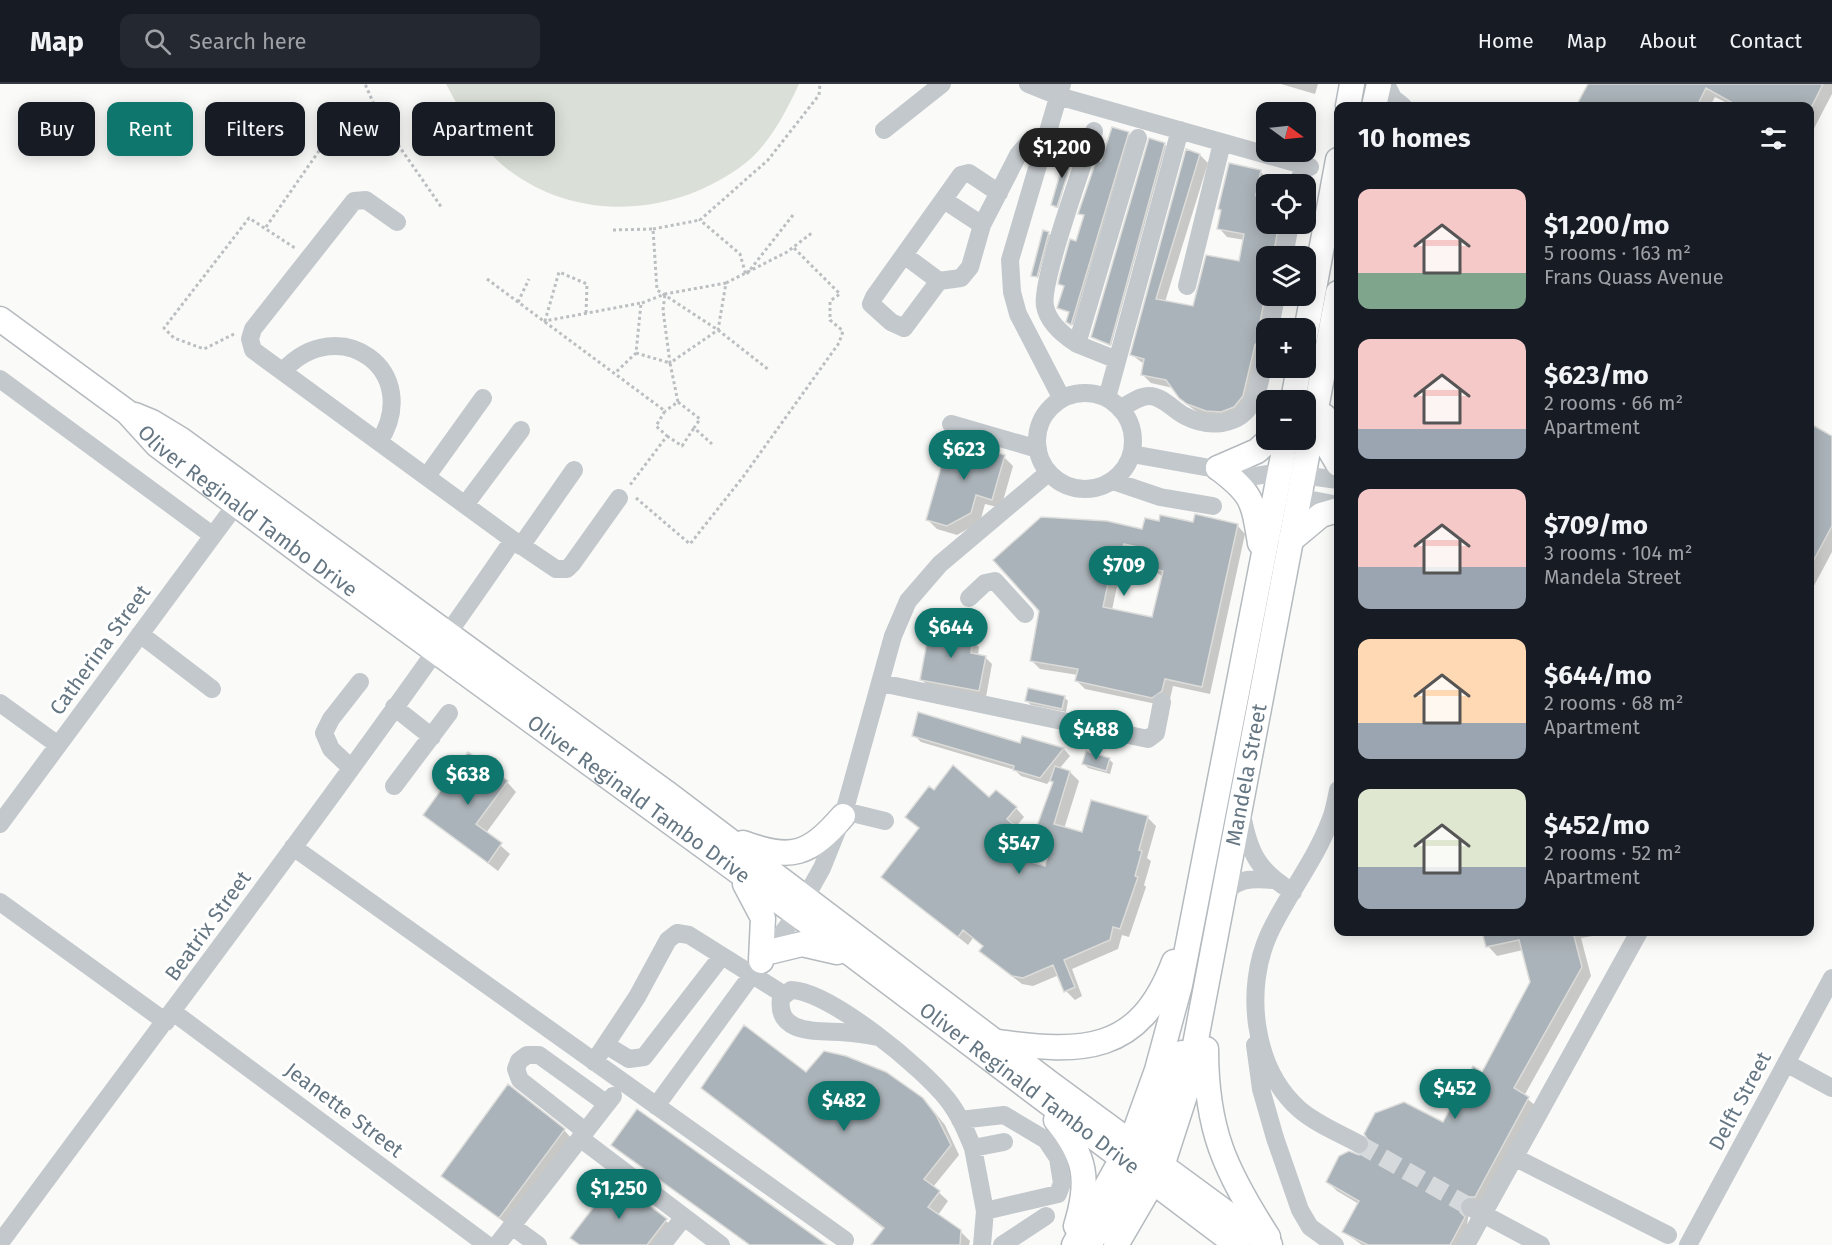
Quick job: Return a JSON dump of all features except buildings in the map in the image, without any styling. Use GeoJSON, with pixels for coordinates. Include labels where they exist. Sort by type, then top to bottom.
{"type":"FeatureCollection","features":[{"type":"Feature","properties":{"kind":"main road"},"geometry":{"type":"LineString","coordinates":[[1349,102],[1352,84]]}},
{"type":"Feature","properties":{"kind":"main road"},"geometry":{"type":"LineString","coordinates":[[1375,102],[1378,84]]}},
{"type":"Feature","properties":{"kind":"main road"},"geometry":{"type":"LineString","coordinates":[[1309,318],[1334,181]]}},
{"type":"Feature","properties":{"kind":"main road","name":"Mandela Street"},"geometry":{"type":"LineString","coordinates":[[1116,1245],[1153,1174],[1186,1092],[1334,316]]}},
{"type":"Feature","properties":{"kind":"main road","name":"Oliver Reginald Tambo Drive"},"geometry":{"type":"LineString","coordinates":[[0,319],[127,412],[157,445],[242,496],[443,642],[721,835],[854,956],[1032,1092],[1131,1150]]}},
{"type":"Feature","properties":{"kind":"main road"},"geometry":{"type":"LineString","coordinates":[[1323,381],[1325,438],[1334,456]]}},
{"type":"Feature","properties":{"kind":"main road"},"geometry":{"type":"LineString","coordinates":[[1258,450],[1218,468],[1238,483],[1250,496],[1263,557]]}},
{"type":"Feature","properties":{"kind":"main road","name":"Mandela Street"},"geometry":{"type":"LineString","coordinates":[[1072,1245],[1131,1150],[1157,1070],[1180,985],[1284,450]]}},
{"type":"Feature","properties":{"kind":"main road"},"geometry":{"type":"LineString","coordinates":[[1291,540],[1321,515],[1334,511]]}},
{"type":"Feature","properties":{"kind":"main road","name":"Oliver Reginald Tambo Drive"},"geometry":{"type":"LineString","coordinates":[[443,642],[739,875],[801,907],[995,1041],[1131,1150],[1153,1174]]}},
{"type":"Feature","properties":{"kind":"main road"},"geometry":{"type":"LineString","coordinates":[[721,835],[762,850],[792,854],[817,843],[843,813]]}},
{"type":"Feature","properties":{"kind":"main road"},"geometry":{"type":"LineString","coordinates":[[739,875],[763,918],[761,962],[802,944],[854,956]]}},
{"type":"Feature","properties":{"kind":"main road"},"geometry":{"type":"LineString","coordinates":[[995,1041],[1045,1048],[1080,1048],[1102,1042],[1122,1031],[1138,1019],[1159,994],[1198,898]]}},
{"type":"Feature","properties":{"kind":"main road"},"geometry":{"type":"LineString","coordinates":[[1131,1150],[1149,1140],[1206,989]]}},
{"type":"Feature","properties":{"kind":"main road"},"geometry":{"type":"LineString","coordinates":[[1206,989],[1206,1073],[1211,1119],[1229,1172],[1272,1245]]}},
{"type":"Feature","properties":{"kind":"main road"},"geometry":{"type":"LineString","coordinates":[[1032,1092],[1072,1140],[1084,1171],[1082,1208],[1072,1245]]}},
{"type":"Feature","properties":{"kind":"main road"},"geometry":{"type":"LineString","coordinates":[[1153,1174],[1272,1245]]}},
{"type":"Feature","properties":{"kind":"main road"},"geometry":{"type":"LineString","coordinates":[[1088,1245],[1127,1190],[1153,1174]]}},
{"type":"Feature","properties":{"kind":"main road"},"geometry":{"type":"LineString","coordinates":[[1153,1174],[1237,1245]]}},
{"type":"Feature","properties":{"kind":"street"},"geometry":{"type":"LineString","coordinates":[[884,130],[942,84]]}},
{"type":"Feature","properties":{"kind":"street"},"geometry":{"type":"LineString","coordinates":[[1028,84],[1060,90],[1180,130],[1306,166],[1303,174]]}},
{"type":"Feature","properties":{"kind":"street"},"geometry":{"type":"LineString","coordinates":[[1386,84],[1393,98],[1398,102]]}},
{"type":"Feature","properties":{"kind":"street"},"geometry":{"type":"LineString","coordinates":[[1060,90],[1013,246],[1010,274],[1018,314],[1062,399]]}},
{"type":"Feature","properties":{"kind":"street"},"geometry":{"type":"LineString","coordinates":[[1114,404],[1117,360],[1180,130]]}},
{"type":"Feature","properties":{"kind":"street"},"geometry":{"type":"LineString","coordinates":[[1094,131],[1048,276],[1044,302],[1058,330],[1077,344],[1117,360]]}},
{"type":"Feature","properties":{"kind":"street"},"geometry":{"type":"LineString","coordinates":[[904,255],[939,281],[955,280],[968,272],[982,225],[1025,145],[1035,137],[1046,136]]}},
{"type":"Feature","properties":{"kind":"street"},"geometry":{"type":"LineString","coordinates":[[1077,344],[1138,138]]}},
{"type":"Feature","properties":{"kind":"street"},"geometry":{"type":"LineString","coordinates":[[1187,286],[1222,142]]}},
{"type":"Feature","properties":{"kind":"street"},"geometry":{"type":"LineString","coordinates":[[939,281],[906,326],[899,328],[876,310],[872,302],[960,175],[966,173],[999,193]]}},
{"type":"Feature","properties":{"kind":"street"},"geometry":{"type":"LineString","coordinates":[[397,222],[371,203],[358,199],[351,203],[253,329],[249,340],[253,350],[556,569],[567,569],[627,495]]}},
{"type":"Feature","properties":{"kind":"street"},"geometry":{"type":"LineString","coordinates":[[944,200],[982,225]]}},
{"type":"Feature","properties":{"kind":"street"},"geometry":{"type":"LineString","coordinates":[[283,371],[298,357],[330,346],[357,348],[373,359],[386,377],[392,399],[388,424],[379,442]]}},
{"type":"Feature","properties":{"kind":"street"},"geometry":{"type":"LineString","coordinates":[[1114,404],[1151,396],[1160,398],[1190,418],[1215,424],[1230,422],[1244,413],[1253,401],[1259,378]]}},
{"type":"Feature","properties":{"kind":"street"},"geometry":{"type":"LineString","coordinates":[[0,380],[213,535]]}},
{"type":"Feature","properties":{"kind":"street"},"geometry":{"type":"LineString","coordinates":[[1084,393],[1114,404],[1131,426],[1132,454],[1125,469],[1113,481],[1100,488],[1079,489],[1059,482],[1048,473],[1039,458],[1040,424],[1048,409],[1062,399],[1084,393]]}},
{"type":"Feature","properties":{"kind":"street"},"geometry":{"type":"LineString","coordinates":[[427,476],[483,398]]}},
{"type":"Feature","properties":{"kind":"street"},"geometry":{"type":"LineString","coordinates":[[951,424],[1038,449]]}},
{"type":"Feature","properties":{"kind":"street"},"geometry":{"type":"LineString","coordinates":[[465,505],[520,430]]}},
{"type":"Feature","properties":{"kind":"street"},"geometry":{"type":"LineString","coordinates":[[1132,454],[1218,468],[1302,487],[1334,503]]}},
{"type":"Feature","properties":{"kind":"street","name":"Beatrix Street"},"geometry":{"type":"LineString","coordinates":[[0,1243],[170,1017],[394,707],[574,470]]}},
{"type":"Feature","properties":{"kind":"street"},"geometry":{"type":"LineString","coordinates":[[656,1106],[801,907],[822,868],[843,813],[900,614],[918,586],[940,564],[1048,473]]}},
{"type":"Feature","properties":{"kind":"street"},"geometry":{"type":"LineString","coordinates":[[1113,481],[1160,497],[1213,506]]}},
{"type":"Feature","properties":{"kind":"street"},"geometry":{"type":"LineString","coordinates":[[1302,487],[1334,481]]}},
{"type":"Feature","properties":{"kind":"street","name":"Catherina Street"},"geometry":{"type":"LineString","coordinates":[[0,824],[242,496]]}},
{"type":"Feature","properties":{"kind":"street"},"geometry":{"type":"LineString","coordinates":[[969,598],[985,583],[995,581],[1025,614]]}},
{"type":"Feature","properties":{"kind":"street"},"geometry":{"type":"LineString","coordinates":[[140,634],[212,689]]}},
{"type":"Feature","properties":{"kind":"street"},"geometry":{"type":"LineString","coordinates":[[350,767],[331,749],[324,733],[331,719],[360,682]]}},
{"type":"Feature","properties":{"kind":"street"},"geometry":{"type":"LineString","coordinates":[[881,683],[1148,739],[1156,733],[1162,702]]}},
{"type":"Feature","properties":{"kind":"street"},"geometry":{"type":"LineString","coordinates":[[0,703],[58,745]]}},
{"type":"Feature","properties":{"kind":"street"},"geometry":{"type":"LineString","coordinates":[[394,707],[432,737]]}},
{"type":"Feature","properties":{"kind":"street"},"geometry":{"type":"LineString","coordinates":[[394,786],[449,713]]}},
{"type":"Feature","properties":{"kind":"street"},"geometry":{"type":"LineString","coordinates":[[1240,804],[1246,838],[1254,857],[1273,880],[1293,892]]}},
{"type":"Feature","properties":{"kind":"street"},"geometry":{"type":"LineString","coordinates":[[1334,808],[1331,821],[1269,935],[1256,988],[1256,1016],[1257,1072],[1284,1166],[1305,1221],[1317,1233],[1335,1245]]}},
{"type":"Feature","properties":{"kind":"street"},"geometry":{"type":"LineString","coordinates":[[843,813],[885,821]]}},
{"type":"Feature","properties":{"kind":"street"},"geometry":{"type":"LineString","coordinates":[[293,847],[844,1240]]}},
{"type":"Feature","properties":{"kind":"street"},"geometry":{"type":"LineString","coordinates":[[1222,896],[1231,886],[1244,879],[1273,880]]}},
{"type":"Feature","properties":{"kind":"street","name":"Jeanette Street"},"geometry":{"type":"LineString","coordinates":[[0,902],[170,1017],[487,1245]]}},
{"type":"Feature","properties":{"kind":"street"},"geometry":{"type":"LineString","coordinates":[[594,1062],[672,935],[681,932],[722,956],[761,962],[783,994],[781,1009],[786,1019],[803,1031],[878,1037]]}},
{"type":"Feature","properties":{"kind":"street"},"geometry":{"type":"LineString","coordinates":[[1466,1245],[1477,1211],[1516,1158],[1638,936]]}},
{"type":"Feature","properties":{"kind":"street"},"geometry":{"type":"LineString","coordinates":[[606,1045],[629,1059],[644,1057],[722,956]]}},
{"type":"Feature","properties":{"kind":"street","name":"Delft Street"},"geometry":{"type":"LineString","coordinates":[[1688,1245],[1832,978]]}},
{"type":"Feature","properties":{"kind":"street"},"geometry":{"type":"LineString","coordinates":[[783,994],[798,990],[830,1003],[878,1037],[936,1086],[960,1120],[973,1148],[985,1210],[982,1245]]}},
{"type":"Feature","properties":{"kind":"street"},"geometry":{"type":"LineString","coordinates":[[827,1032],[832,1016],[830,1003]]}},
{"type":"Feature","properties":{"kind":"street"},"geometry":{"type":"LineString","coordinates":[[1256,1016],[1268,1063],[1286,1094],[1310,1117],[1359,1144]]}},
{"type":"Feature","properties":{"kind":"street"},"geometry":{"type":"LineString","coordinates":[[607,1104],[539,1055],[527,1055],[519,1061],[516,1068],[520,1080],[684,1217],[721,1245]]}},
{"type":"Feature","properties":{"kind":"street"},"geometry":{"type":"LineString","coordinates":[[1786,1063],[1832,1088]]}},
{"type":"Feature","properties":{"kind":"street"},"geometry":{"type":"LineString","coordinates":[[497,1245],[623,1083]]}},
{"type":"Feature","properties":{"kind":"street"},"geometry":{"type":"LineString","coordinates":[[960,1120],[1007,1116],[1046,1140],[1058,1158],[1062,1183],[1058,1194],[985,1210]]}},
{"type":"Feature","properties":{"kind":"street"},"geometry":{"type":"LineString","coordinates":[[973,1148],[1005,1142]]}},
{"type":"Feature","properties":{"kind":"street"},"geometry":{"type":"LineString","coordinates":[[1516,1158],[1668,1235]]}},
{"type":"Feature","properties":{"kind":"street"},"geometry":{"type":"LineString","coordinates":[[1477,1211],[1541,1245]]}},
{"type":"Feature","properties":{"kind":"street"},"geometry":{"type":"LineString","coordinates":[[1002,1245],[1046,1216]]}},
{"type":"Feature","properties":{"kind":"street"},"geometry":{"type":"LineString","coordinates":[[662,1245],[684,1217]]}},
{"type":"Feature","properties":{"kind":"street"},"geometry":{"type":"LineString","coordinates":[[512,1226],[538,1245]]}},
{"type":"Feature","properties":{"kind":"path"},"geometry":{"type":"LineString","coordinates":[[365,84],[373,102]]}},
{"type":"Feature","properties":{"kind":"path"},"geometry":{"type":"LineString","coordinates":[[613,230],[653,229],[700,220],[768,160],[819,95],[820,84]]}},
{"type":"Feature","properties":{"kind":"path"},"geometry":{"type":"LineString","coordinates":[[400,147],[442,208]]}},
{"type":"Feature","properties":{"kind":"path"},"geometry":{"type":"LineString","coordinates":[[266,227],[317,154]]}},
{"type":"Feature","properties":{"kind":"path"},"geometry":{"type":"LineString","coordinates":[[746,275],[793,215]]}},
{"type":"Feature","properties":{"kind":"path"},"geometry":{"type":"LineString","coordinates":[[249,340],[232,334],[204,349],[174,338],[164,328],[249,218],[266,227],[309,258]]}},
{"type":"Feature","properties":{"kind":"path"},"geometry":{"type":"LineString","coordinates":[[700,220],[740,254],[746,275]]}},
{"type":"Feature","properties":{"kind":"path"},"geometry":{"type":"LineString","coordinates":[[653,229],[657,290],[718,330],[769,369]]}},
{"type":"Feature","properties":{"kind":"path"},"geometry":{"type":"LineString","coordinates":[[545,321],[642,303],[665,294],[726,283],[746,275],[793,247],[813,232]]}},
{"type":"Feature","properties":{"kind":"path"},"geometry":{"type":"LineString","coordinates":[[667,436],[627,495],[690,544],[743,477],[838,343],[843,331],[830,320],[830,301],[840,294],[793,247]]}},
{"type":"Feature","properties":{"kind":"path"},"geometry":{"type":"LineString","coordinates":[[545,321],[559,272],[587,284],[586,313]]}},
{"type":"Feature","properties":{"kind":"path"},"geometry":{"type":"LineString","coordinates":[[487,279],[665,411]]}},
{"type":"Feature","properties":{"kind":"path"},"geometry":{"type":"LineString","coordinates":[[518,302],[529,279]]}},
{"type":"Feature","properties":{"kind":"path"},"geometry":{"type":"LineString","coordinates":[[670,363],[718,330],[726,283]]}},
{"type":"Feature","properties":{"kind":"path"},"geometry":{"type":"LineString","coordinates":[[665,294],[663,310],[678,402],[700,419],[682,446],[656,426],[665,411],[678,402]]}},
{"type":"Feature","properties":{"kind":"path"},"geometry":{"type":"LineString","coordinates":[[615,373],[636,353],[642,303]]}},
{"type":"Feature","properties":{"kind":"path"},"geometry":{"type":"LineString","coordinates":[[636,353],[670,363]]}},
{"type":"Feature","properties":{"kind":"path"},"geometry":{"type":"LineString","coordinates":[[694,428],[712,444]]}},
{"type":"Feature","properties":{"kind":"shaded area"},"geometry":{"type":"Polygon","coordinates":[[[446,84],[799,84],[767,141],[739,168],[687,195],[658,203],[630,206],[600,206],[572,201],[544,191],[517,176],[493,156],[555,156],[555,102],[456,102],[446,84]]]}},
{"type":"Feature","properties":{"kind":"tunnel"},"geometry":{"type":"LineString","coordinates":[[1359,1144],[1470,1207]]}}]}
